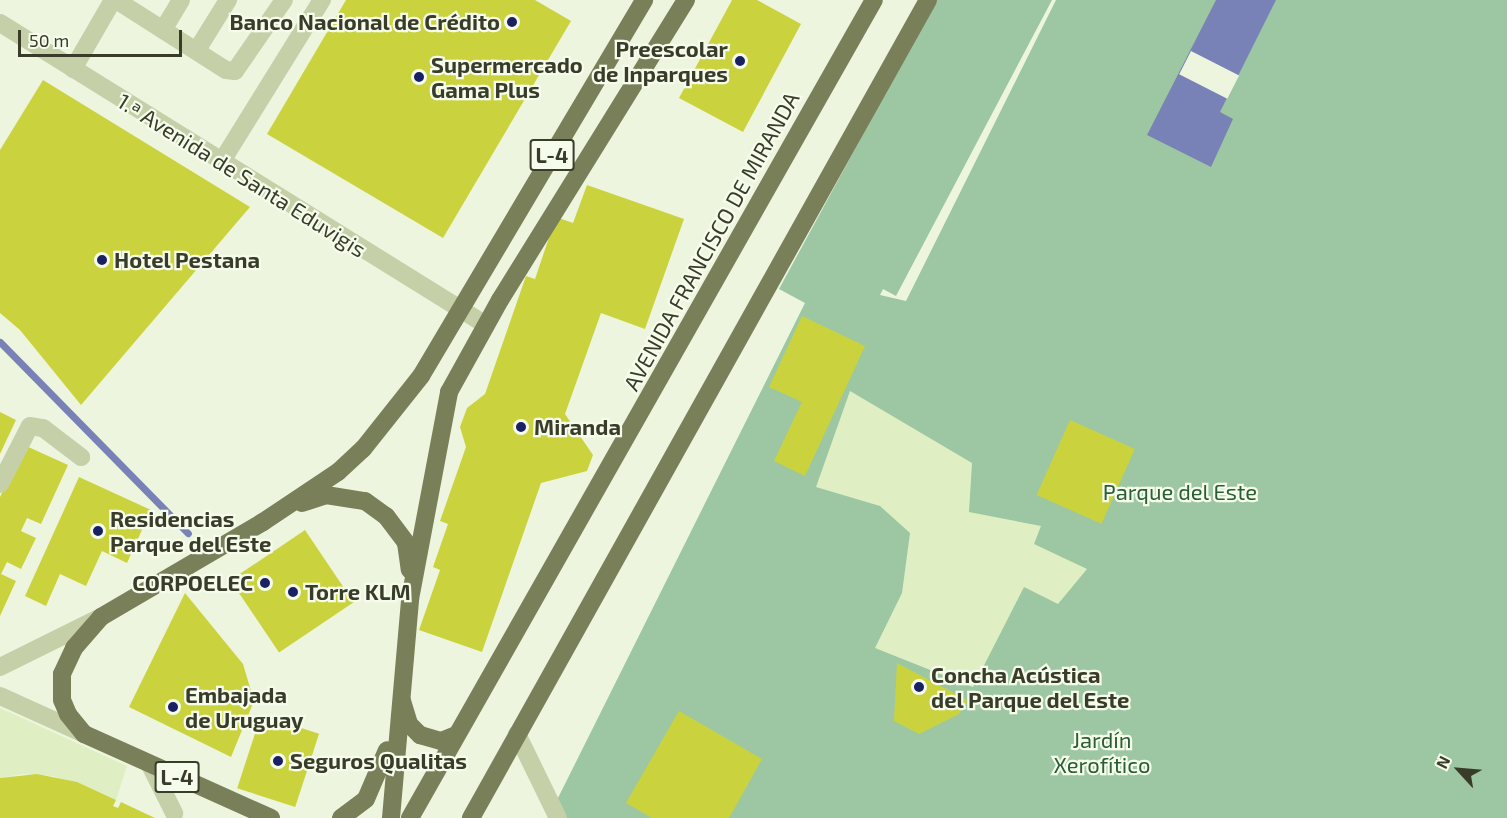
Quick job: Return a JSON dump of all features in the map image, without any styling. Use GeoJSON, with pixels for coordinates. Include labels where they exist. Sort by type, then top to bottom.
{"type":"FeatureCollection","features":[{"type":"Feature","properties":{"kind":"main road","name":"L-4"},"geometry":{"type":"LineString","coordinates":[[271,818],[84,734],[68,714],[62,700],[62,674],[74,648],[101,617],[263,522],[338,472],[363,449],[422,376],[644,0]]}},
{"type":"Feature","properties":{"kind":"main road","name":"L-4"},"geometry":{"type":"LineString","coordinates":[[391,818],[400,693],[410,599],[449,392],[486,325],[686,0]]}},
{"type":"Feature","properties":{"kind":"main road","name":"AVENIDA FRANCISCO DE MIRANDA"},"geometry":{"type":"LineString","coordinates":[[410,818],[874,0]]}},
{"type":"Feature","properties":{"kind":"main road"},"geometry":{"type":"LineString","coordinates":[[471,818],[928,0]]}},
{"type":"Feature","properties":{"kind":"main road","name":"L-4"},"geometry":{"type":"LineString","coordinates":[[263,522],[326,495],[365,501],[386,516],[406,543],[410,599]]}},
{"type":"Feature","properties":{"kind":"main road","name":"L-4"},"geometry":{"type":"LineString","coordinates":[[400,693],[409,724],[420,735],[441,741],[456,735]]}},
{"type":"Feature","properties":{"kind":"main road","name":"L-4"},"geometry":{"type":"LineString","coordinates":[[341,818],[359,807],[377,780],[400,693]]}},
{"type":"Feature","properties":{"kind":"street"},"geometry":{"type":"LineString","coordinates":[[73,69],[115,0],[226,70],[235,71],[284,0]]}},
{"type":"Feature","properties":{"kind":"street"},"geometry":{"type":"LineString","coordinates":[[163,30],[181,0]]}},
{"type":"Feature","properties":{"kind":"street"},"geometry":{"type":"LineString","coordinates":[[196,50],[228,0]]}},
{"type":"Feature","properties":{"kind":"street"},"geometry":{"type":"LineString","coordinates":[[222,161],[322,0]]}},
{"type":"Feature","properties":{"kind":"street","name":"1.ª Avenida de Santa Eduvigis"},"geometry":{"type":"LineString","coordinates":[[0,23],[459,311],[486,325]]}},
{"type":"Feature","properties":{"kind":"street"},"geometry":{"type":"LineString","coordinates":[[0,484],[30,426],[43,428],[81,457]]}},
{"type":"Feature","properties":{"kind":"street"},"geometry":{"type":"LineString","coordinates":[[0,667],[101,617]]}},
{"type":"Feature","properties":{"kind":"street"},"geometry":{"type":"LineString","coordinates":[[0,696],[84,734]]}},
{"type":"Feature","properties":{"kind":"street"},"geometry":{"type":"LineString","coordinates":[[517,734],[558,818]]}},
{"type":"Feature","properties":{"kind":"street"},"geometry":{"type":"LineString","coordinates":[[150,765],[174,813]]}},
{"type":"Feature","properties":{"kind":"green space","name":"Parque del Este"},"geometry":{"type":"Polygon","coordinates":[[[936,0],[1052,0],[896,296],[883,289],[880,295],[906,301],[1056,0],[1507,0],[1507,818],[548,818],[805,303],[779,289],[936,0]]]}},
{"type":"Feature","properties":{"kind":"shaded area"},"geometry":{"type":"Polygon","coordinates":[[[850,391],[972,463],[969,512],[1041,526],[1034,544],[1087,569],[1058,604],[1024,587],[973,687],[875,648],[902,593],[910,533],[880,506],[816,487],[850,391]]]}},
{"type":"Feature","properties":{"kind":"shaded area"},"geometry":{"type":"Polygon","coordinates":[[[0,708],[127,766],[116,800],[53,776],[24,774],[0,778],[0,708]]]}},
{"type":"Feature","properties":{"kind":"water"},"geometry":{"type":"Polygon","coordinates":[[[1216,0],[1276,0],[1220,112],[1233,119],[1211,167],[1147,135],[1216,0]]]}},
{"type":"Feature","properties":{"kind":"pier"},"geometry":{"type":"Polygon","coordinates":[[[1191,51],[1239,76],[1227,99],[1179,74],[1191,51]]]}},
{"type":"Feature","properties":{"kind":"building","name":"Supermercado Gama Plus"},"geometry":{"type":"Polygon","coordinates":[[[346,0],[535,0],[571,21],[443,238],[267,134],[346,0]]]}},
{"type":"Feature","properties":{"kind":"building","name":"Preescolar de Inparques"},"geometry":{"type":"Polygon","coordinates":[[[732,0],[757,0],[801,24],[743,132],[679,98],[732,0]]]}},
{"type":"Feature","properties":{"kind":"building","name":"Hotel Pestana"},"geometry":{"type":"Polygon","coordinates":[[[43,80],[250,207],[81,405],[20,330],[0,313],[0,150],[43,80]]]}},
{"type":"Feature","properties":{"kind":"building"},"geometry":{"type":"Polygon","coordinates":[[[587,185],[684,219],[645,329],[601,313],[565,414],[593,455],[587,471],[541,483],[482,652],[419,630],[440,570],[433,567],[448,524],[440,521],[466,447],[460,427],[467,408],[485,394],[526,276],[535,279],[556,217],[573,223],[587,185]]]}},
{"type":"Feature","properties":{"kind":"building"},"geometry":{"type":"Polygon","coordinates":[[[802,316],[865,346],[805,476],[774,461],[802,402],[769,387],[802,316]]]}},
{"type":"Feature","properties":{"kind":"building"},"geometry":{"type":"Polygon","coordinates":[[[0,412],[16,420],[0,454],[0,412]]]}},
{"type":"Feature","properties":{"kind":"building"},"geometry":{"type":"Polygon","coordinates":[[[1070,420],[1135,449],[1102,524],[1037,495],[1070,420]]]}},
{"type":"Feature","properties":{"kind":"building"},"geometry":{"type":"Polygon","coordinates":[[[24,445],[68,465],[41,524],[27,518],[21,531],[36,538],[21,569],[7,562],[1,574],[16,581],[0,616],[0,497],[24,445]]]}},
{"type":"Feature","properties":{"kind":"building","name":"Residencias Parque del Este"},"geometry":{"type":"Polygon","coordinates":[[[79,477],[151,510],[127,563],[102,551],[86,586],[60,574],[46,606],[25,596],[79,477]]]}},
{"type":"Feature","properties":{"kind":"building","name":"Torre KLM"},"geometry":{"type":"Polygon","coordinates":[[[305,530],[354,602],[279,652],[230,580],[305,530]]]}},
{"type":"Feature","properties":{"kind":"building"},"geometry":{"type":"Polygon","coordinates":[[[185,593],[243,664],[254,701],[231,757],[129,707],[185,593]]]}},
{"type":"Feature","properties":{"kind":"building","name":"Concha Acústica del Parque del Este"},"geometry":{"type":"Polygon","coordinates":[[[897,663],[967,700],[959,714],[919,734],[894,721],[897,663]]]}},
{"type":"Feature","properties":{"kind":"building"},"geometry":{"type":"Polygon","coordinates":[[[679,711],[762,759],[729,818],[652,818],[626,803],[679,711]]]}},
{"type":"Feature","properties":{"kind":"building","name":"Seguros Qualitas"},"geometry":{"type":"Polygon","coordinates":[[[261,715],[319,734],[295,807],[237,788],[261,715]]]}},
{"type":"Feature","properties":{"kind":"building"},"geometry":{"type":"Polygon","coordinates":[[[37,774],[77,782],[116,800],[113,806],[118,808],[121,802],[155,818],[0,818],[0,778],[37,774]]]}},
{"type":"Feature","properties":{"kind":"waterway"},"geometry":{"type":"LineString","coordinates":[[0,342],[188,533]]}},
{"type":"Feature","properties":{"kind":"place","name":"Banco Nacional de Crédito"},"geometry":{"type":"Point","coordinates":[512,22]}},
{"type":"Feature","properties":{"kind":"place","name":"Preescolar de Inparques"},"geometry":{"type":"Point","coordinates":[740,61]}},
{"type":"Feature","properties":{"kind":"place","name":"Supermercado Gama Plus"},"geometry":{"type":"Point","coordinates":[419,77]}},
{"type":"Feature","properties":{"kind":"place","name":"Hotel Pestana"},"geometry":{"type":"Point","coordinates":[102,260]}},
{"type":"Feature","properties":{"kind":"place","name":"Miranda"},"geometry":{"type":"Point","coordinates":[521,427]}},
{"type":"Feature","properties":{"kind":"place","name":"Residencias Parque del Este"},"geometry":{"type":"Point","coordinates":[98,531]}},
{"type":"Feature","properties":{"kind":"place","name":"CORPOELEC"},"geometry":{"type":"Point","coordinates":[265,583]}},
{"type":"Feature","properties":{"kind":"place","name":"Torre KLM"},"geometry":{"type":"Point","coordinates":[293,592]}},
{"type":"Feature","properties":{"kind":"place","name":"Concha Acústica del Parque del Este"},"geometry":{"type":"Point","coordinates":[919,687]}},
{"type":"Feature","properties":{"kind":"place","name":"Embajada de Uruguay"},"geometry":{"type":"Point","coordinates":[173,707]}},
{"type":"Feature","properties":{"kind":"place","name":"Seguros Qualitas"},"geometry":{"type":"Point","coordinates":[278,761]}},
{"type":"Feature","properties":{"kind":"park label","name":"Jardín Xerofítico"},"geometry":{"type":"Point","coordinates":[1102,752]}}]}
